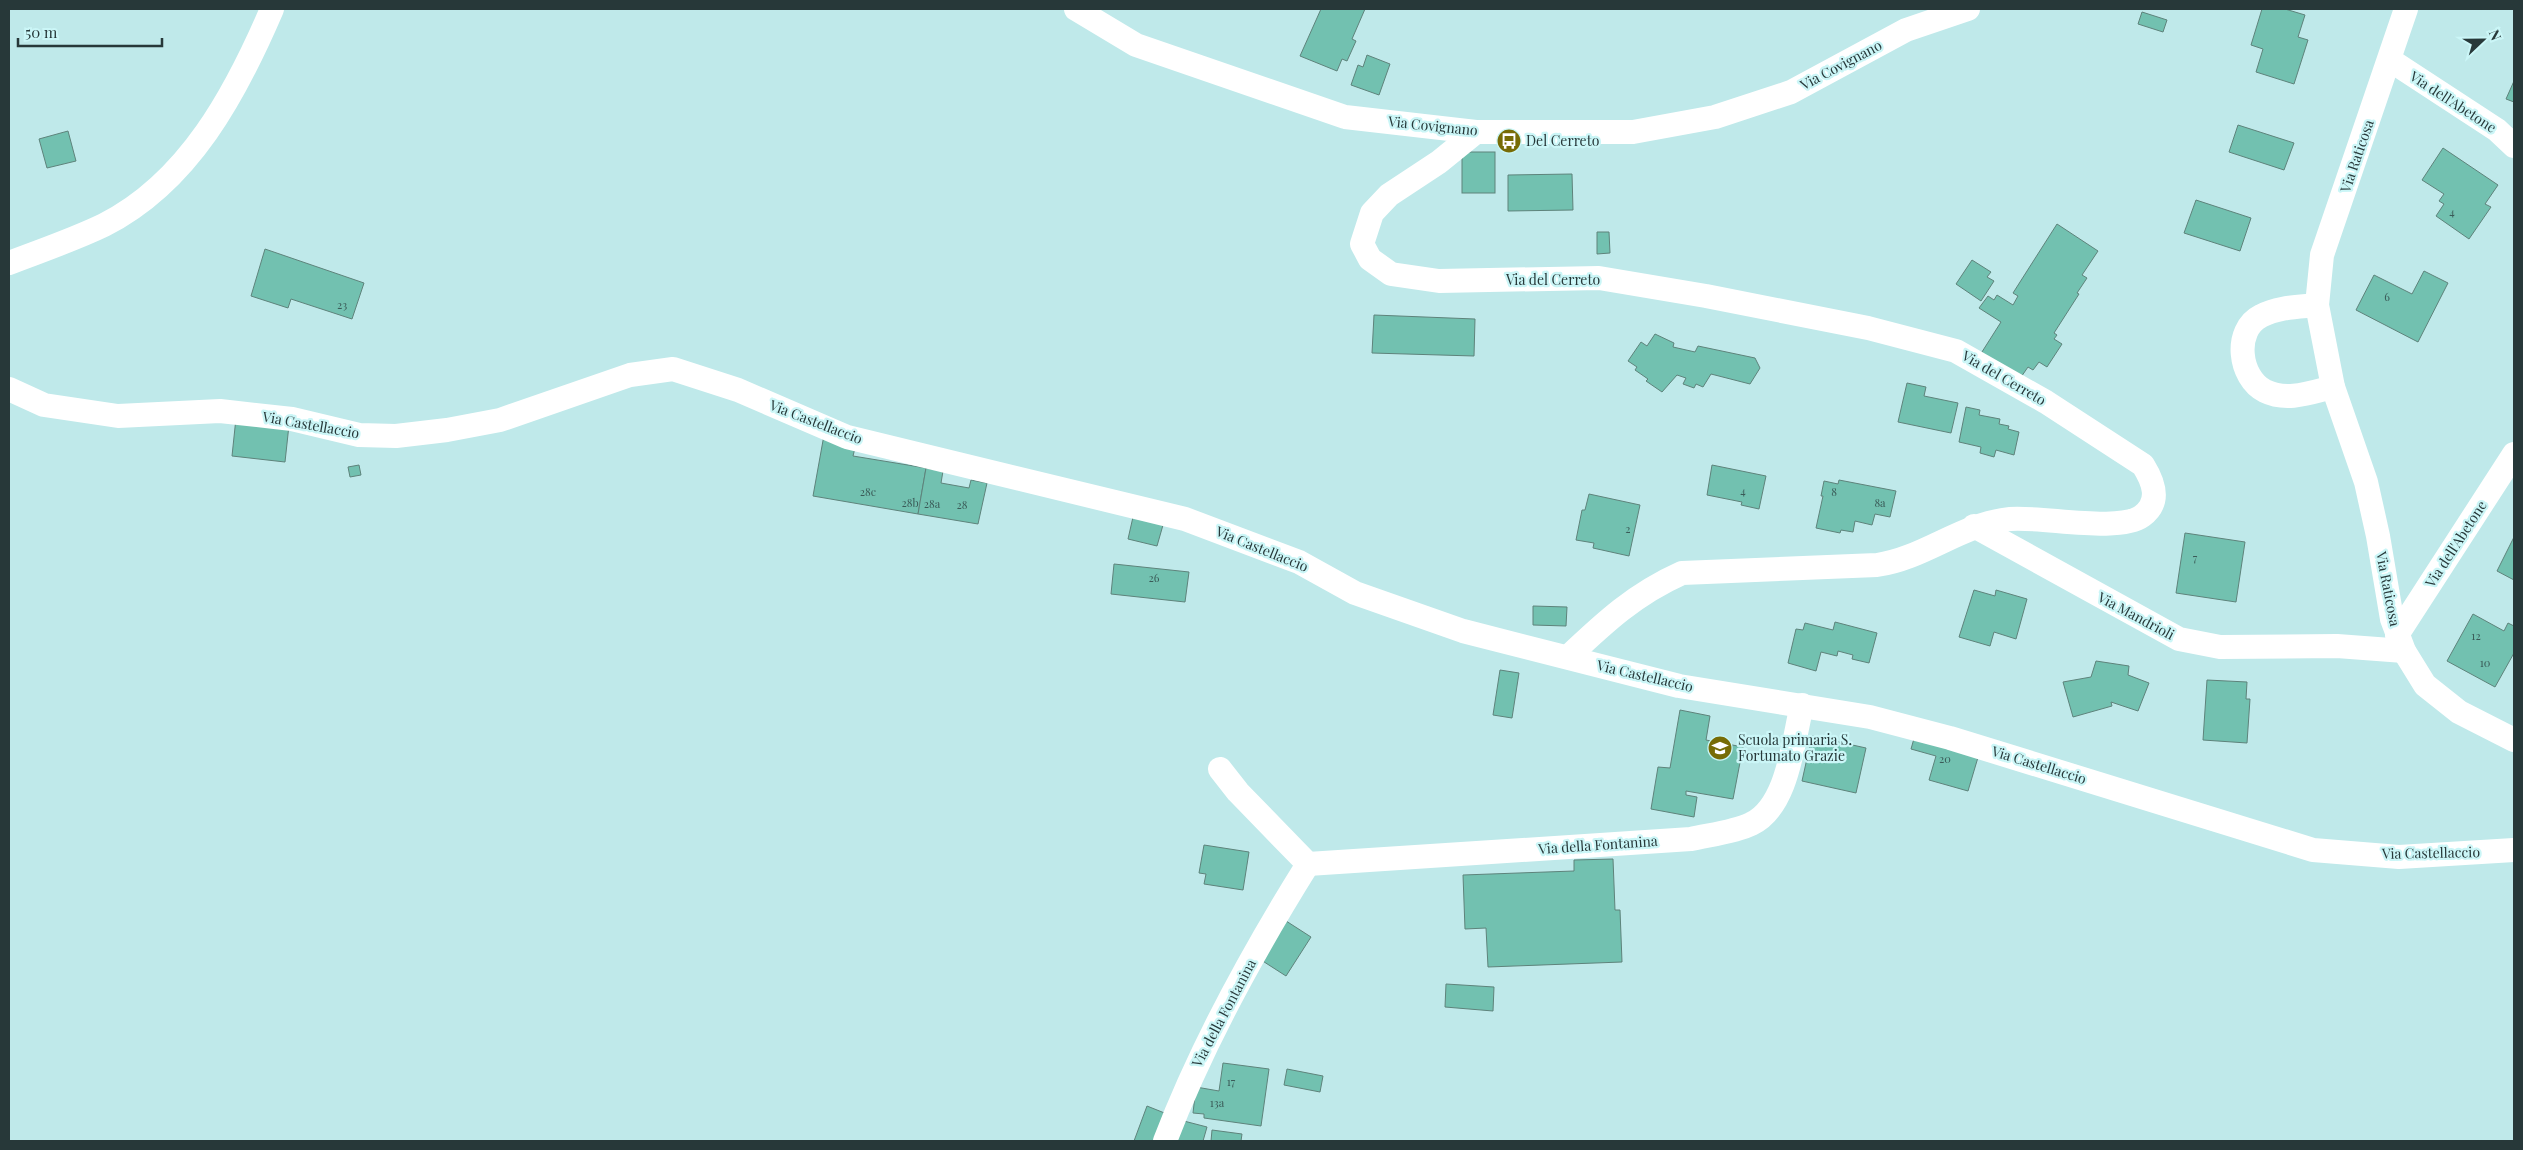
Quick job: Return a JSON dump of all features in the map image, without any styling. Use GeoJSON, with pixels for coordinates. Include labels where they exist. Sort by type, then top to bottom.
{"type":"FeatureCollection","features":[{"type":"Feature","properties":{"kind":"street"},"geometry":{"type":"LineString","coordinates":[[9,263],[104,225],[152,194],[207,134],[248,65],[272,9]]}},
{"type":"Feature","properties":{"kind":"street","name":"Via Covignano"},"geometry":{"type":"LineString","coordinates":[[1076,9],[1136,45],[1345,117],[1476,132],[1634,132],[1715,117],[1791,92],[1906,30],[1968,9]]}},
{"type":"Feature","properties":{"kind":"street","name":"Via Raticosa"},"geometry":{"type":"LineString","coordinates":[[2406,9],[2322,255],[2317,305],[2333,387],[2366,482],[2378,536],[2392,619],[2401,643],[2425,686],[2459,712],[2514,740]]}},
{"type":"Feature","properties":{"kind":"street","name":"Via dell'Abetone"},"geometry":{"type":"LineString","coordinates":[[2390,60],[2497,130],[2514,146]]}},
{"type":"Feature","properties":{"kind":"street","name":"Via del Cerreto"},"geometry":{"type":"LineString","coordinates":[[1476,132],[1439,162],[1389,194],[1372,212],[1362,244],[1370,259],[1391,274],[1439,281],[1599,278],[1706,296],[1868,328],[1956,351],[2046,402],[2129,455],[2143,465],[2153,481],[2154,500],[2143,515],[2125,523],[2011,519],[1974,526],[1891,563],[1682,573],[1654,585],[1609,618],[1568,658]]}},
{"type":"Feature","properties":{"kind":"street"},"geometry":{"type":"LineString","coordinates":[[2317,305],[2279,309],[2259,317],[2247,329],[2242,350],[2243,364],[2254,381],[2265,391],[2294,396],[2333,387]]}},
{"type":"Feature","properties":{"kind":"street","name":"Via Castellaccio"},"geometry":{"type":"LineString","coordinates":[[9,389],[44,405],[118,416],[220,411],[292,418],[359,435],[396,436],[448,430],[500,420],[630,375],[674,369],[738,390],[846,437],[1185,519],[1299,562],[1355,594],[1463,631],[1679,686],[1802,704],[1870,717],[1950,738],[2312,850],[2399,856],[2514,850]]}},
{"type":"Feature","properties":{"kind":"street","name":"Via dell'Abetone"},"geometry":{"type":"LineString","coordinates":[[2401,643],[2514,454]]}},
{"type":"Feature","properties":{"kind":"street","name":"Via Mandrioli"},"geometry":{"type":"LineString","coordinates":[[1974,526],[2178,640],[2220,648],[2401,643]]}},
{"type":"Feature","properties":{"kind":"street","name":"Via della Fontanina"},"geometry":{"type":"LineString","coordinates":[[1165,1141],[1185,1088],[1244,974],[1308,864],[1691,839],[1751,824],[1769,810],[1782,791],[1802,704]]}},
{"type":"Feature","properties":{"kind":"street"},"geometry":{"type":"LineString","coordinates":[[1220,769],[1238,792],[1308,864]]}},
{"type":"Feature","properties":{"kind":"building"},"geometry":{"type":"Polygon","coordinates":[[[1321,9],[1365,9],[1352,39],[1356,41],[1347,61],[1342,59],[1337,71],[1300,56],[1321,9]]]}},
{"type":"Feature","properties":{"kind":"building"},"geometry":{"type":"Polygon","coordinates":[[[2262,9],[2285,9],[2305,15],[2298,37],[2308,40],[2294,84],[2256,72],[2263,49],[2251,45],[2262,9]]]}},
{"type":"Feature","properties":{"kind":"building"},"geometry":{"type":"Polygon","coordinates":[[[2142,12],[2167,20],[2163,32],[2138,24],[2142,12]]]}},
{"type":"Feature","properties":{"kind":"building"},"geometry":{"type":"Polygon","coordinates":[[[1367,55],[1390,64],[1379,95],[1351,85],[1358,65],[1363,67],[1367,55]]]}},
{"type":"Feature","properties":{"kind":"building"},"geometry":{"type":"Polygon","coordinates":[[[2514,81],[2514,102],[2506,99],[2514,81]]]}},
{"type":"Feature","properties":{"kind":"building"},"geometry":{"type":"Polygon","coordinates":[[[2238,125],[2294,143],[2284,170],[2229,152],[2238,125]]]}},
{"type":"Feature","properties":{"kind":"building"},"geometry":{"type":"Polygon","coordinates":[[[68,131],[76,161],[47,168],[39,139],[68,131]]]}},
{"type":"Feature","properties":{"kind":"building"},"geometry":{"type":"Polygon","coordinates":[[[2443,148],[2498,185],[2485,204],[2491,207],[2469,239],[2436,216],[2444,204],[2439,201],[2444,194],[2422,180],[2443,148]]]}},
{"type":"Feature","properties":{"kind":"building"},"geometry":{"type":"Polygon","coordinates":[[[1462,152],[1495,152],[1495,193],[1462,193],[1462,152]]]}},
{"type":"Feature","properties":{"kind":"building"},"geometry":{"type":"Polygon","coordinates":[[[1572,174],[1573,210],[1508,211],[1508,175],[1572,174]]]}},
{"type":"Feature","properties":{"kind":"building"},"geometry":{"type":"Polygon","coordinates":[[[2196,200],[2251,218],[2240,251],[2184,233],[2196,200]]]}},
{"type":"Feature","properties":{"kind":"building"},"geometry":{"type":"Polygon","coordinates":[[[2057,224],[2098,251],[2082,275],[2087,278],[2077,293],[2079,294],[2054,333],[2057,335],[2054,339],[2062,344],[2047,367],[2039,362],[2033,370],[2028,367],[2019,380],[1980,355],[2001,322],[1979,308],[1988,296],[1994,300],[1997,295],[2013,305],[2018,296],[2013,293],[2057,224]]]}},
{"type":"Feature","properties":{"kind":"building"},"geometry":{"type":"Polygon","coordinates":[[[1597,232],[1609,232],[1610,253],[1597,254],[1597,232]]]}},
{"type":"Feature","properties":{"kind":"building"},"geometry":{"type":"Polygon","coordinates":[[[265,249],[364,283],[352,319],[291,299],[288,308],[251,296],[265,249]]]}},
{"type":"Feature","properties":{"kind":"building"},"geometry":{"type":"Polygon","coordinates":[[[1972,260],[1991,272],[1987,277],[1994,281],[1981,301],[1956,284],[1972,260]]]}},
{"type":"Feature","properties":{"kind":"building"},"geometry":{"type":"Polygon","coordinates":[[[2424,271],[2448,283],[2418,342],[2356,310],[2374,275],[2412,294],[2424,271]]]}},
{"type":"Feature","properties":{"kind":"building"},"geometry":{"type":"Polygon","coordinates":[[[1374,315],[1475,319],[1474,356],[1372,353],[1374,315]]]}},
{"type":"Feature","properties":{"kind":"building"},"geometry":{"type":"Polygon","coordinates":[[[1655,334],[1674,343],[1673,347],[1695,352],[1698,346],[1755,358],[1760,368],[1750,384],[1711,374],[1703,387],[1696,384],[1694,388],[1683,384],[1686,378],[1677,375],[1662,392],[1646,381],[1648,379],[1635,370],[1637,367],[1628,361],[1641,342],[1647,346],[1655,334]]]}},
{"type":"Feature","properties":{"kind":"building"},"geometry":{"type":"Polygon","coordinates":[[[1907,383],[1926,387],[1924,396],[1958,403],[1951,433],[1898,422],[1907,383]]]}},
{"type":"Feature","properties":{"kind":"building"},"geometry":{"type":"Polygon","coordinates":[[[1966,407],[1980,410],[1979,415],[2000,419],[1999,424],[2009,426],[2008,429],[2019,432],[2014,455],[1996,450],[1994,457],[1980,453],[1981,447],[1959,442],[1966,407]]]}},
{"type":"Feature","properties":{"kind":"building"},"geometry":{"type":"Polygon","coordinates":[[[236,418],[289,425],[285,462],[232,456],[236,418]]]}},
{"type":"Feature","properties":{"kind":"building"},"geometry":{"type":"Polygon","coordinates":[[[824,435],[855,448],[853,456],[926,468],[918,514],[813,496],[824,435]]]}},
{"type":"Feature","properties":{"kind":"building"},"geometry":{"type":"Polygon","coordinates":[[[359,465],[361,475],[350,477],[348,467],[359,465]]]}},
{"type":"Feature","properties":{"kind":"building"},"geometry":{"type":"Polygon","coordinates":[[[1712,465],[1766,476],[1759,509],[1741,505],[1742,502],[1707,495],[1712,465]]]}},
{"type":"Feature","properties":{"kind":"building"},"geometry":{"type":"Polygon","coordinates":[[[926,468],[943,471],[941,483],[969,488],[971,480],[987,483],[978,524],[918,514],[926,468]]]}},
{"type":"Feature","properties":{"kind":"building"},"geometry":{"type":"Polygon","coordinates":[[[1839,480],[1896,491],[1890,517],[1875,514],[1872,525],[1855,521],[1853,532],[1841,530],[1840,533],[1816,528],[1823,496],[1821,496],[1824,481],[1838,484],[1839,480]]]}},
{"type":"Feature","properties":{"kind":"building"},"geometry":{"type":"Polygon","coordinates":[[[1589,494],[1640,505],[1629,556],[1593,548],[1594,543],[1576,540],[1582,510],[1585,510],[1589,494]]]}},
{"type":"Feature","properties":{"kind":"building"},"geometry":{"type":"Polygon","coordinates":[[[1133,517],[1163,525],[1157,546],[1128,539],[1133,517]]]}},
{"type":"Feature","properties":{"kind":"building"},"geometry":{"type":"Polygon","coordinates":[[[2185,533],[2245,542],[2236,602],[2176,593],[2185,533]]]}},
{"type":"Feature","properties":{"kind":"building"},"geometry":{"type":"Polygon","coordinates":[[[2514,537],[2514,580],[2497,571],[2514,537]]]}},
{"type":"Feature","properties":{"kind":"building"},"geometry":{"type":"Polygon","coordinates":[[[1114,564],[1189,572],[1185,602],[1111,594],[1114,564]]]}},
{"type":"Feature","properties":{"kind":"building"},"geometry":{"type":"Polygon","coordinates":[[[1974,590],[1995,596],[1996,590],[2027,599],[2016,639],[1994,632],[1990,646],[1959,637],[1974,590]]]}},
{"type":"Feature","properties":{"kind":"building"},"geometry":{"type":"Polygon","coordinates":[[[1533,606],[1567,607],[1566,626],[1533,625],[1533,606]]]}},
{"type":"Feature","properties":{"kind":"building"},"geometry":{"type":"Polygon","coordinates":[[[2473,614],[2504,631],[2508,623],[2514,626],[2514,653],[2495,687],[2447,661],[2473,614]]]}},
{"type":"Feature","properties":{"kind":"building"},"geometry":{"type":"Polygon","coordinates":[[[1835,622],[1877,633],[1869,663],[1852,659],[1853,655],[1838,651],[1837,656],[1821,652],[1816,671],[1788,663],[1796,629],[1803,630],[1805,623],[1833,630],[1835,622]]]}},
{"type":"Feature","properties":{"kind":"building"},"geometry":{"type":"Polygon","coordinates":[[[2096,661],[2129,666],[2128,675],[2149,683],[2138,711],[2111,702],[2112,706],[2073,717],[2063,682],[2091,677],[2096,661]]]}},
{"type":"Feature","properties":{"kind":"building"},"geometry":{"type":"Polygon","coordinates":[[[1500,670],[1519,673],[1512,718],[1493,715],[1500,670]]]}},
{"type":"Feature","properties":{"kind":"building"},"geometry":{"type":"Polygon","coordinates":[[[2207,680],[2247,682],[2246,699],[2250,699],[2247,743],[2203,740],[2207,680]]]}},
{"type":"Feature","properties":{"kind":"building"},"geometry":{"type":"Polygon","coordinates":[[[1680,710],[1710,716],[1706,740],[1743,747],[1733,799],[1686,791],[1686,795],[1697,797],[1694,817],[1651,809],[1658,767],[1670,768],[1680,710]]]}},
{"type":"Feature","properties":{"kind":"building"},"geometry":{"type":"Polygon","coordinates":[[[1915,735],[1979,754],[1968,791],[1929,780],[1936,756],[1911,749],[1915,735]]]}},
{"type":"Feature","properties":{"kind":"building"},"geometry":{"type":"Polygon","coordinates":[[[1812,736],[1866,748],[1856,793],[1802,781],[1812,736]]]}},
{"type":"Feature","properties":{"kind":"building"},"geometry":{"type":"Polygon","coordinates":[[[1204,845],[1249,852],[1243,890],[1204,884],[1206,874],[1199,873],[1204,845]]]}},
{"type":"Feature","properties":{"kind":"building"},"geometry":{"type":"Polygon","coordinates":[[[1613,859],[1615,910],[1620,910],[1622,962],[1488,967],[1486,928],[1465,929],[1463,875],[1574,871],[1574,860],[1613,859]]]}},
{"type":"Feature","properties":{"kind":"building"},"geometry":{"type":"Polygon","coordinates":[[[1283,919],[1311,937],[1286,976],[1258,958],[1283,919]]]}},
{"type":"Feature","properties":{"kind":"building"},"geometry":{"type":"Polygon","coordinates":[[[1446,984],[1494,987],[1493,1011],[1445,1007],[1446,984]]]}},
{"type":"Feature","properties":{"kind":"building"},"geometry":{"type":"Polygon","coordinates":[[[1223,1063],[1269,1069],[1261,1126],[1204,1118],[1204,1114],[1193,1113],[1196,1087],[1219,1091],[1223,1063]]]}},
{"type":"Feature","properties":{"kind":"building"},"geometry":{"type":"Polygon","coordinates":[[[1287,1069],[1323,1076],[1320,1092],[1284,1085],[1287,1069]]]}},
{"type":"Feature","properties":{"kind":"building"},"geometry":{"type":"Polygon","coordinates":[[[1147,1106],[1167,1114],[1156,1141],[1134,1141],[1147,1106]]]}},
{"type":"Feature","properties":{"kind":"building"},"geometry":{"type":"Polygon","coordinates":[[[1180,1120],[1207,1127],[1203,1141],[1172,1141],[1180,1120]]]}},
{"type":"Feature","properties":{"kind":"building"},"geometry":{"type":"Polygon","coordinates":[[[1212,1130],[1242,1134],[1241,1141],[1211,1141],[1212,1130]]]}},
{"type":"Feature","properties":{"kind":"place","name":"Del Cerreto"},"geometry":{"type":"Point","coordinates":[1509,141]}},
{"type":"Feature","properties":{"kind":"place","name":"Scuola primaria S. Fortunato Grazie"},"geometry":{"type":"Point","coordinates":[1720,748]}}]}
